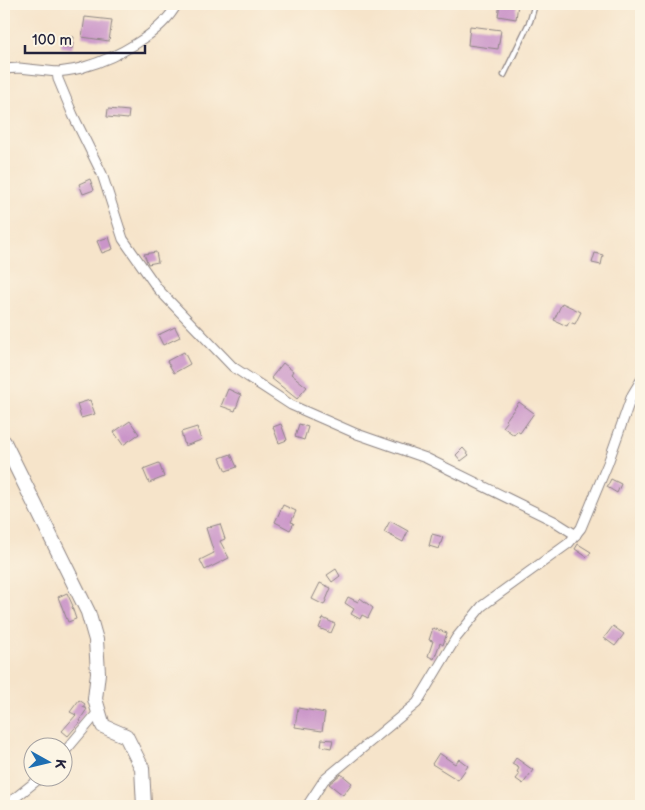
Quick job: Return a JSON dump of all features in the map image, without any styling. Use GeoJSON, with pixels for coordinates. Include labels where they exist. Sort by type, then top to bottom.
{"type":"FeatureCollection","features":[{"type":"Feature","properties":{"kind":"street"},"geometry":{"type":"LineString","coordinates":[[4,69],[19,68],[57,72],[84,68],[114,55],[155,31],[176,4]]}},
{"type":"Feature","properties":{"kind":"street"},"geometry":{"type":"LineString","coordinates":[[57,72],[58,79],[73,115],[102,174],[122,240],[158,289],[233,367],[291,404],[357,434],[426,458],[554,521],[576,535]]}},
{"type":"Feature","properties":{"kind":"street"},"geometry":{"type":"LineString","coordinates":[[307,806],[324,780],[417,703],[456,638],[482,606],[569,543],[576,535],[581,528],[608,464],[632,395],[641,380]]}},
{"type":"Feature","properties":{"kind":"street"},"geometry":{"type":"LineString","coordinates":[[4,442],[88,612],[96,640],[98,673],[95,698],[103,726],[126,736],[142,768],[144,806]]}},
{"type":"Feature","properties":{"kind":"street"},"geometry":{"type":"LineString","coordinates":[[72,743],[99,711]]}},
{"type":"Feature","properties":{"kind":"street"},"geometry":{"type":"LineString","coordinates":[[5,806],[28,788]]}},
{"type":"Feature","properties":{"kind":"lane"},"geometry":{"type":"LineString","coordinates":[[504,75],[530,21],[535,4]]}},
{"type":"Feature","properties":{"kind":"building"},"geometry":{"type":"Polygon","coordinates":[[[500,4],[518,4],[516,19],[498,16],[500,4]]]}},
{"type":"Feature","properties":{"kind":"building"},"geometry":{"type":"Polygon","coordinates":[[[85,17],[112,20],[109,41],[82,37],[85,17]]]}},
{"type":"Feature","properties":{"kind":"building"},"geometry":{"type":"Polygon","coordinates":[[[470,26],[501,30],[498,49],[468,45],[470,26]]]}},
{"type":"Feature","properties":{"kind":"building"},"geometry":{"type":"Polygon","coordinates":[[[62,36],[74,37],[72,49],[61,47],[62,36]]]}},
{"type":"Feature","properties":{"kind":"building"},"geometry":{"type":"Polygon","coordinates":[[[108,109],[129,111],[128,119],[107,117],[108,109]]]}},
{"type":"Feature","properties":{"kind":"building"},"geometry":{"type":"Polygon","coordinates":[[[90,179],[94,190],[83,194],[79,184],[90,179]]]}},
{"type":"Feature","properties":{"kind":"building"},"geometry":{"type":"Polygon","coordinates":[[[109,237],[113,249],[102,253],[97,241],[109,237]]]}},
{"type":"Feature","properties":{"kind":"building"},"geometry":{"type":"Polygon","coordinates":[[[156,252],[158,262],[148,264],[144,254],[156,252]]]}},
{"type":"Feature","properties":{"kind":"building"},"geometry":{"type":"Polygon","coordinates":[[[595,253],[603,255],[601,265],[592,263],[595,253]]]}},
{"type":"Feature","properties":{"kind":"building"},"geometry":{"type":"Polygon","coordinates":[[[562,303],[581,312],[575,324],[569,322],[567,326],[554,320],[562,303]]]}},
{"type":"Feature","properties":{"kind":"building"},"geometry":{"type":"Polygon","coordinates":[[[175,327],[180,337],[163,345],[158,335],[175,327]]]}},
{"type":"Feature","properties":{"kind":"building"},"geometry":{"type":"Polygon","coordinates":[[[184,352],[190,364],[174,373],[167,361],[184,352]]]}},
{"type":"Feature","properties":{"kind":"building"},"geometry":{"type":"Polygon","coordinates":[[[283,363],[293,371],[291,374],[307,387],[297,399],[271,378],[283,363]]]}},
{"type":"Feature","properties":{"kind":"building"},"geometry":{"type":"Polygon","coordinates":[[[228,389],[241,395],[235,411],[221,406],[228,389]]]}},
{"type":"Feature","properties":{"kind":"building"},"geometry":{"type":"Polygon","coordinates":[[[90,400],[95,414],[81,418],[77,404],[90,400]]]}},
{"type":"Feature","properties":{"kind":"building"},"geometry":{"type":"Polygon","coordinates":[[[519,402],[534,413],[520,433],[517,431],[514,435],[503,427],[519,402]]]}},
{"type":"Feature","properties":{"kind":"building"},"geometry":{"type":"Polygon","coordinates":[[[130,421],[139,434],[123,445],[114,432],[130,421]]]}},
{"type":"Feature","properties":{"kind":"building"},"geometry":{"type":"Polygon","coordinates":[[[281,424],[287,440],[279,443],[273,427],[281,424]]]}},
{"type":"Feature","properties":{"kind":"building"},"geometry":{"type":"Polygon","coordinates":[[[299,424],[308,427],[304,440],[295,437],[299,424]]]}},
{"type":"Feature","properties":{"kind":"building"},"geometry":{"type":"Polygon","coordinates":[[[197,427],[201,440],[185,446],[181,432],[197,427]]]}},
{"type":"Feature","properties":{"kind":"building"},"geometry":{"type":"Polygon","coordinates":[[[463,448],[469,455],[461,461],[456,455],[463,448]]]}},
{"type":"Feature","properties":{"kind":"building"},"geometry":{"type":"Polygon","coordinates":[[[231,454],[237,467],[226,471],[220,458],[231,454]]]}},
{"type":"Feature","properties":{"kind":"building"},"geometry":{"type":"Polygon","coordinates":[[[159,463],[164,477],[149,483],[143,469],[159,463]]]}},
{"type":"Feature","properties":{"kind":"building"},"geometry":{"type":"Polygon","coordinates":[[[611,479],[621,484],[617,493],[607,487],[611,479]]]}},
{"type":"Feature","properties":{"kind":"building"},"geometry":{"type":"Polygon","coordinates":[[[283,505],[296,511],[291,522],[294,523],[290,530],[275,522],[283,505]]]}},
{"type":"Feature","properties":{"kind":"building"},"geometry":{"type":"Polygon","coordinates":[[[390,521],[408,531],[403,542],[384,532],[390,521]]]}},
{"type":"Feature","properties":{"kind":"building"},"geometry":{"type":"Polygon","coordinates":[[[220,524],[225,539],[220,541],[229,558],[205,570],[200,560],[214,553],[206,528],[220,524]]]}},
{"type":"Feature","properties":{"kind":"building"},"geometry":{"type":"Polygon","coordinates":[[[432,534],[443,537],[439,549],[429,546],[432,534]]]}},
{"type":"Feature","properties":{"kind":"building"},"geometry":{"type":"Polygon","coordinates":[[[578,544],[591,552],[587,557],[575,549],[578,544]]]}},
{"type":"Feature","properties":{"kind":"building"},"geometry":{"type":"Polygon","coordinates":[[[336,569],[340,576],[332,582],[327,575],[336,569]]]}},
{"type":"Feature","properties":{"kind":"building"},"geometry":{"type":"Polygon","coordinates":[[[320,583],[331,588],[324,605],[312,599],[320,583]]]}},
{"type":"Feature","properties":{"kind":"building"},"geometry":{"type":"Polygon","coordinates":[[[67,593],[76,619],[68,622],[58,597],[67,593]]]}},
{"type":"Feature","properties":{"kind":"building"},"geometry":{"type":"Polygon","coordinates":[[[348,597],[358,602],[360,598],[373,608],[368,618],[362,615],[360,619],[351,614],[354,609],[345,603],[348,597]]]}},
{"type":"Feature","properties":{"kind":"building"},"geometry":{"type":"Polygon","coordinates":[[[323,618],[335,624],[331,633],[319,628],[323,618]]]}},
{"type":"Feature","properties":{"kind":"building"},"geometry":{"type":"Polygon","coordinates":[[[613,626],[624,634],[615,646],[604,638],[613,626]]]}},
{"type":"Feature","properties":{"kind":"building"},"geometry":{"type":"Polygon","coordinates":[[[433,628],[447,633],[443,645],[440,643],[434,659],[428,656],[433,641],[429,640],[433,628]]]}},
{"type":"Feature","properties":{"kind":"building"},"geometry":{"type":"Polygon","coordinates":[[[79,700],[85,704],[83,707],[87,709],[80,722],[68,736],[62,731],[76,715],[70,712],[79,700]]]}},
{"type":"Feature","properties":{"kind":"building"},"geometry":{"type":"Polygon","coordinates":[[[298,708],[325,713],[322,731],[295,727],[298,708]]]}},
{"type":"Feature","properties":{"kind":"building"},"geometry":{"type":"Polygon","coordinates":[[[322,739],[333,740],[331,748],[321,746],[322,739]]]}},
{"type":"Feature","properties":{"kind":"building"},"geometry":{"type":"Polygon","coordinates":[[[439,753],[455,764],[459,759],[468,766],[458,780],[432,764],[439,753]]]}},
{"type":"Feature","properties":{"kind":"building"},"geometry":{"type":"Polygon","coordinates":[[[516,758],[533,770],[523,784],[516,779],[520,774],[517,772],[519,768],[512,764],[516,758]]]}},
{"type":"Feature","properties":{"kind":"building"},"geometry":{"type":"Polygon","coordinates":[[[341,774],[352,783],[343,795],[329,784],[341,774]]]}}]}
